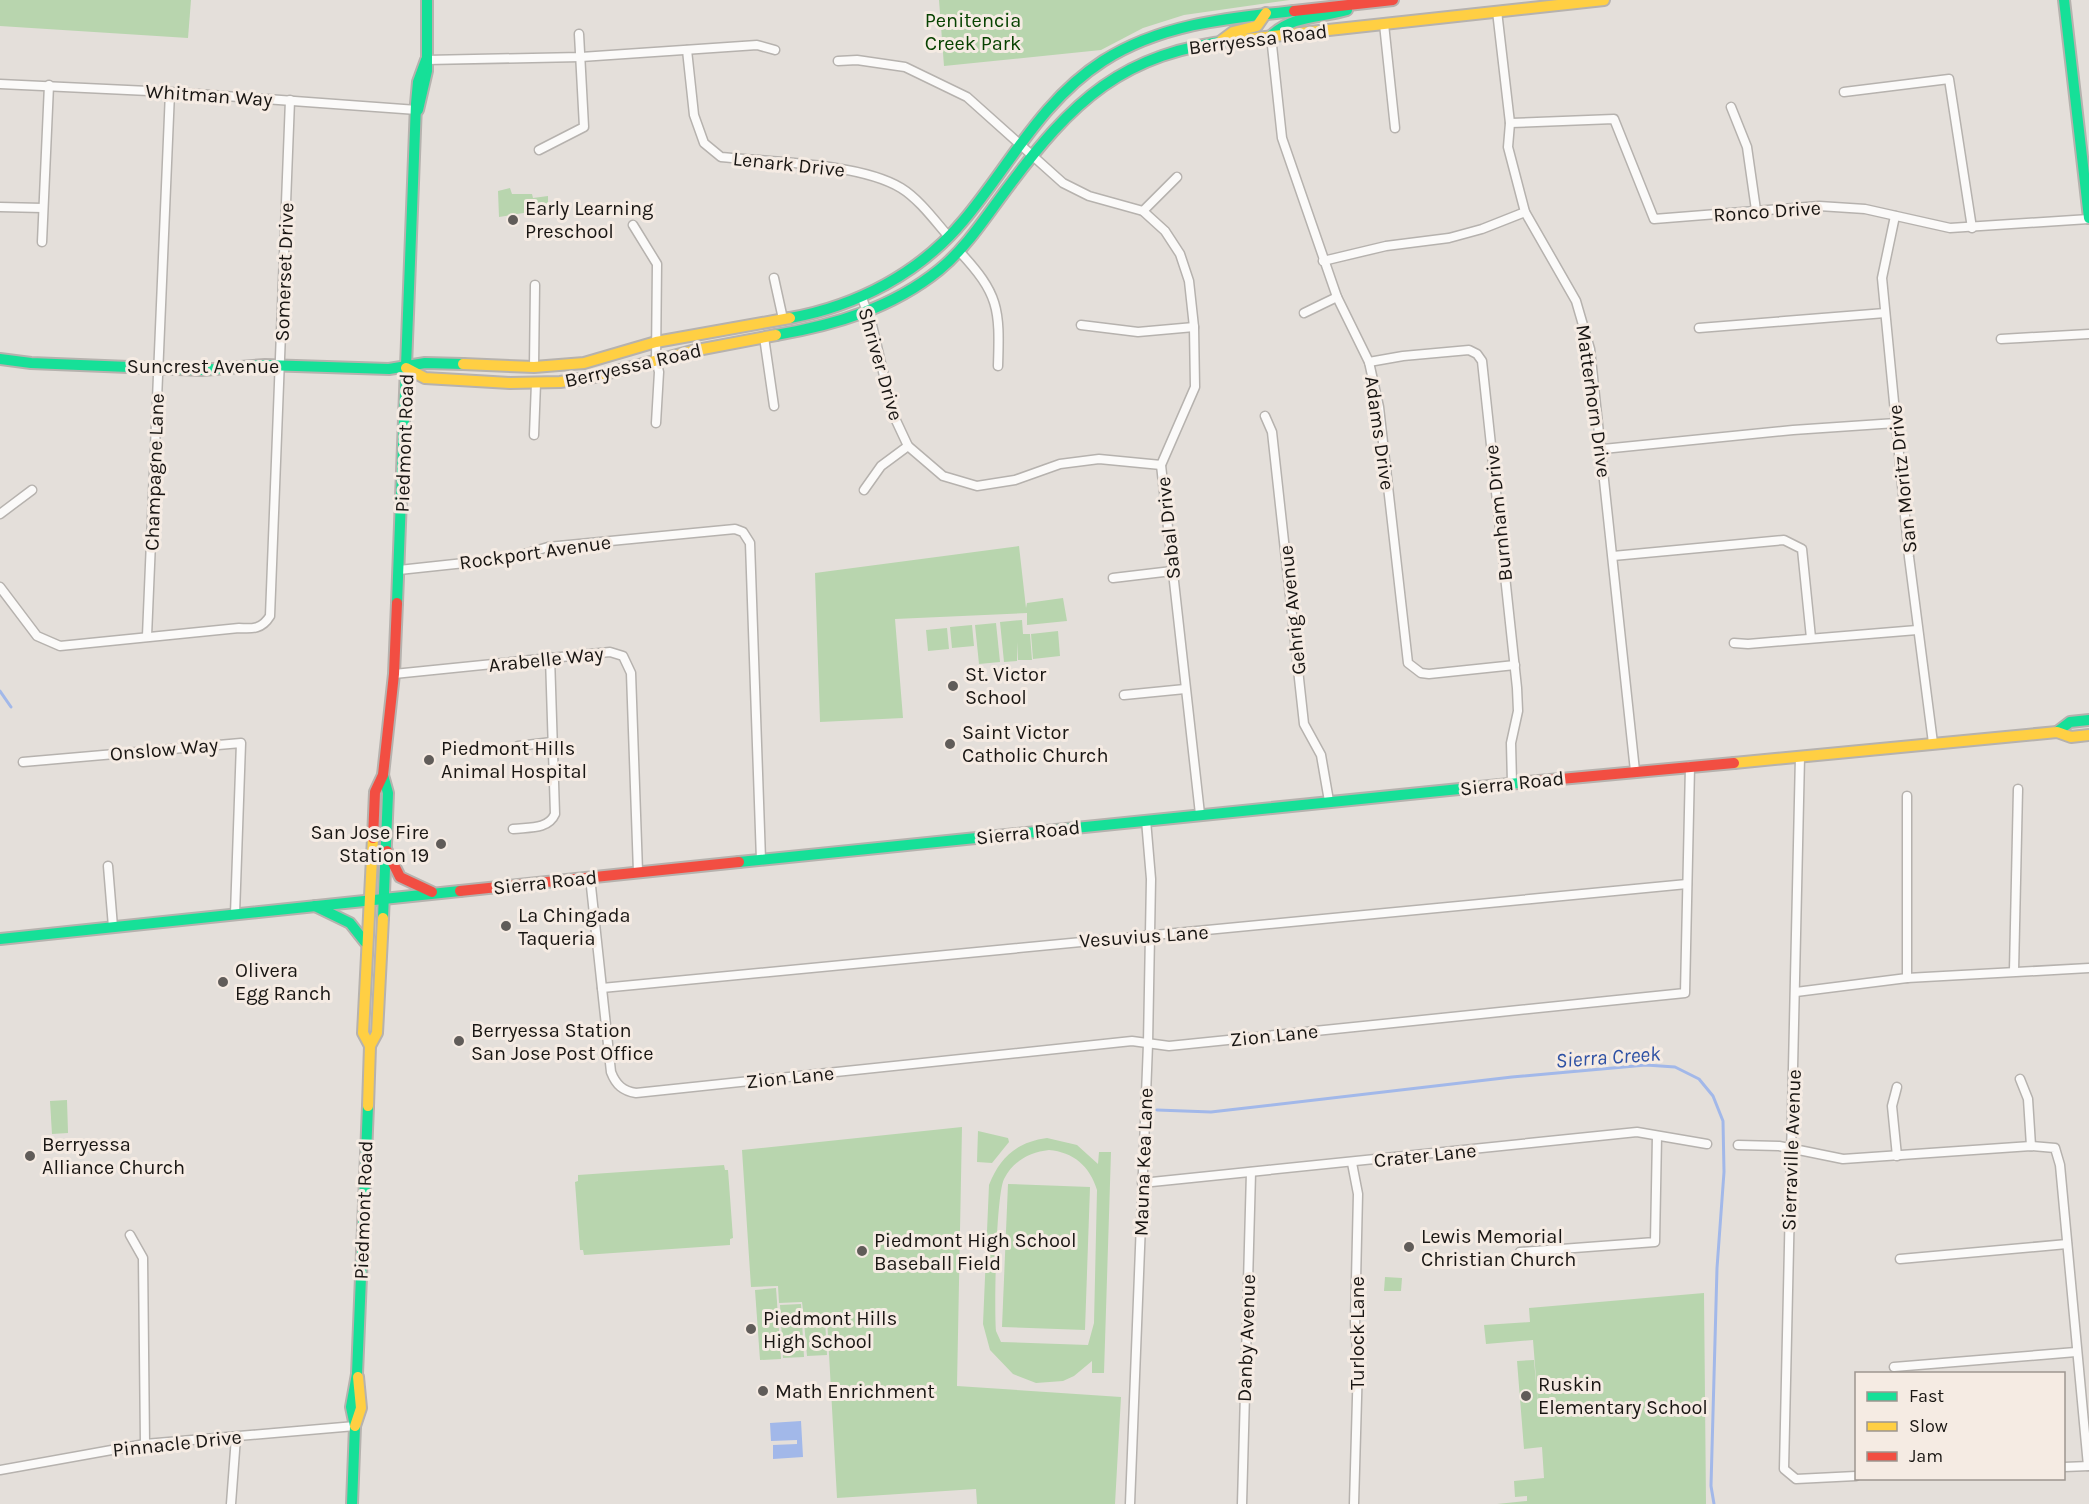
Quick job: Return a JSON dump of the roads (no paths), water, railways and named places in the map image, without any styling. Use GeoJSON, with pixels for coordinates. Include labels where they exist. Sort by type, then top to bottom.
{"type":"FeatureCollection","features":[{"type":"Feature","properties":{"kind":"main road","name":"Piedmont Road"},"geometry":{"type":"LineString","coordinates":[[370,1046],[363,1033],[368,900],[375,792],[383,776],[394,674],[417,110],[425,96],[428,75],[427,0]]}},
{"type":"Feature","properties":{"kind":"main road","name":"Berryessa Road"},"geometry":{"type":"LineString","coordinates":[[406,368],[425,363],[534,367],[584,363],[656,342],[783,319],[862,298],[911,271],[949,237],[1020,143],[1063,92],[1102,62],[1129,46],[1190,25],[1266,13],[1393,0]]}},
{"type":"Feature","properties":{"kind":"main road","name":"Berryessa Road"},"geometry":{"type":"LineString","coordinates":[[406,368],[425,378],[536,383],[586,378],[656,360],[814,329],[868,314],[903,296],[939,270],[959,250],[1073,106],[1111,78],[1140,63],[1176,50],[1221,41],[1604,0]]}},
{"type":"Feature","properties":{"kind":"main road"},"geometry":{"type":"LineString","coordinates":[[2065,2],[2089,218]]}},
{"type":"Feature","properties":{"kind":"main road"},"geometry":{"type":"LineString","coordinates":[[1271,36],[1280,26],[1292,19],[1334,15],[1364,3]]}},
{"type":"Feature","properties":{"kind":"main road"},"geometry":{"type":"LineString","coordinates":[[1221,41],[1233,32],[1257,26],[1266,13]]}},
{"type":"Feature","properties":{"kind":"main road","name":"Suncrest Avenue"},"geometry":{"type":"LineString","coordinates":[[0,359],[31,363],[202,370],[280,365],[406,368]]}},
{"type":"Feature","properties":{"kind":"main road","name":"Sierra Road"},"geometry":{"type":"LineString","coordinates":[[2057,732],[2070,722],[2089,720]]}},
{"type":"Feature","properties":{"kind":"main road","name":"Sierra Road"},"geometry":{"type":"LineString","coordinates":[[0,939],[1512,783],[2057,732],[2071,737],[2089,735]]}},
{"type":"Feature","properties":{"kind":"main road","name":"Piedmont Road"},"geometry":{"type":"LineString","coordinates":[[352,1504],[355,1426],[350,1416],[351,1396],[357,1374],[370,1046],[377,1033],[388,793],[383,776]]}},
{"type":"Feature","properties":{"kind":"main road"},"geometry":{"type":"LineString","coordinates":[[385,843],[389,858],[400,877],[436,893]]}},
{"type":"Feature","properties":{"kind":"main road"},"geometry":{"type":"LineString","coordinates":[[315,906],[327,913],[351,921],[362,933],[367,946]]}},
{"type":"Feature","properties":{"kind":"street","name":"Matterhorn Drive"},"geometry":{"type":"LineString","coordinates":[[1497,11],[1510,123],[1508,147],[1525,212],[1582,316],[1590,349],[1603,449],[1635,771]]}},
{"type":"Feature","properties":{"kind":"street"},"geometry":{"type":"LineString","coordinates":[[1384,24],[1395,128]]}},
{"type":"Feature","properties":{"kind":"street"},"geometry":{"type":"LineString","coordinates":[[539,150],[584,127],[579,34]]}},
{"type":"Feature","properties":{"kind":"street","name":"Adams Drive"},"geometry":{"type":"LineString","coordinates":[[1271,36],[1282,138],[1337,297],[1370,362],[1379,407],[1408,663],[1420,673],[1429,674],[1515,665]]}},
{"type":"Feature","properties":{"kind":"street"},"geometry":{"type":"LineString","coordinates":[[426,60],[581,57],[757,45],[775,50]]}},
{"type":"Feature","properties":{"kind":"street","name":"Lenark Drive"},"geometry":{"type":"LineString","coordinates":[[687,50],[694,115],[704,143],[721,157],[855,171],[880,177],[903,189],[949,237]]}},
{"type":"Feature","properties":{"kind":"street","name":"Sabal Drive"},"geometry":{"type":"LineString","coordinates":[[838,61],[857,60],[905,67],[967,97],[1062,183],[1089,196],[1143,211],[1165,231],[1180,254],[1189,281],[1194,327],[1195,387],[1161,465],[1200,814]]}},
{"type":"Feature","properties":{"kind":"street"},"geometry":{"type":"LineString","coordinates":[[1844,92],[1949,79],[1972,228]]}},
{"type":"Feature","properties":{"kind":"street","name":"Whitman Way"},"geometry":{"type":"LineString","coordinates":[[0,84],[171,92],[417,110]]}},
{"type":"Feature","properties":{"kind":"street"},"geometry":{"type":"LineString","coordinates":[[42,242],[49,85]]}},
{"type":"Feature","properties":{"kind":"street","name":"Champagne Lane"},"geometry":{"type":"LineString","coordinates":[[147,636],[171,92]]}},
{"type":"Feature","properties":{"kind":"street","name":"Somerset Drive"},"geometry":{"type":"LineString","coordinates":[[147,636],[253,629],[266,622],[271,609],[290,100]]}},
{"type":"Feature","properties":{"kind":"street"},"geometry":{"type":"LineString","coordinates":[[1731,107],[1747,147],[1756,210]]}},
{"type":"Feature","properties":{"kind":"street","name":"Ronco Drive"},"geometry":{"type":"LineString","coordinates":[[1510,123],[1614,119],[1654,219],[1819,206],[1865,209],[1950,228],[2089,218]]}},
{"type":"Feature","properties":{"kind":"street"},"geometry":{"type":"LineString","coordinates":[[1143,211],[1177,177]]}},
{"type":"Feature","properties":{"kind":"street"},"geometry":{"type":"LineString","coordinates":[[0,207],[43,208]]}},
{"type":"Feature","properties":{"kind":"street"},"geometry":{"type":"LineString","coordinates":[[1323,261],[1386,246],[1449,238],[1482,229],[1525,212]]}},
{"type":"Feature","properties":{"kind":"street","name":"San Moritz Drive"},"geometry":{"type":"LineString","coordinates":[[1895,216],[1885,254],[1882,278],[1917,630],[1933,743]]}},
{"type":"Feature","properties":{"kind":"street"},"geometry":{"type":"LineString","coordinates":[[633,225],[657,264],[656,360],[659,372],[656,423]]}},
{"type":"Feature","properties":{"kind":"street"},"geometry":{"type":"LineString","coordinates":[[959,250],[991,291],[999,319],[998,366]]}},
{"type":"Feature","properties":{"kind":"street"},"geometry":{"type":"LineString","coordinates":[[774,278],[783,319]]}},
{"type":"Feature","properties":{"kind":"street"},"geometry":{"type":"LineString","coordinates":[[534,367],[535,285]]}},
{"type":"Feature","properties":{"kind":"street"},"geometry":{"type":"LineString","coordinates":[[1304,313],[1337,297]]}},
{"type":"Feature","properties":{"kind":"street","name":"Shriver Drive"},"geometry":{"type":"LineString","coordinates":[[862,298],[893,414],[908,446],[943,476],[977,486],[1016,480],[1060,464],[1099,459],[1161,465]]}},
{"type":"Feature","properties":{"kind":"street"},"geometry":{"type":"LineString","coordinates":[[1699,328],[1886,313]]}},
{"type":"Feature","properties":{"kind":"street"},"geometry":{"type":"LineString","coordinates":[[1081,325],[1138,332],[1194,327]]}},
{"type":"Feature","properties":{"kind":"street"},"geometry":{"type":"LineString","coordinates":[[2001,339],[2089,334]]}},
{"type":"Feature","properties":{"kind":"street"},"geometry":{"type":"LineString","coordinates":[[764,337],[774,406]]}},
{"type":"Feature","properties":{"kind":"street","name":"Burnham Drive"},"geometry":{"type":"LineString","coordinates":[[1370,362],[1403,356],[1469,350],[1477,354],[1482,361],[1515,665],[1518,711],[1511,743],[1512,783]]}},
{"type":"Feature","properties":{"kind":"street"},"geometry":{"type":"LineString","coordinates":[[534,435],[536,383]]}},
{"type":"Feature","properties":{"kind":"street","name":"Gehrig Avenue"},"geometry":{"type":"LineString","coordinates":[[1265,416],[1272,432],[1304,724],[1321,754],[1329,801]]}},
{"type":"Feature","properties":{"kind":"street"},"geometry":{"type":"LineString","coordinates":[[1603,449],[1793,430],[1896,423]]}},
{"type":"Feature","properties":{"kind":"street"},"geometry":{"type":"LineString","coordinates":[[864,490],[881,466],[908,446]]}},
{"type":"Feature","properties":{"kind":"street"},"geometry":{"type":"LineString","coordinates":[[0,514],[32,490]]}},
{"type":"Feature","properties":{"kind":"street","name":"Rockport Avenue"},"geometry":{"type":"LineString","coordinates":[[399,570],[511,558],[548,547],[735,529],[743,531],[750,543],[761,860]]}},
{"type":"Feature","properties":{"kind":"street"},"geometry":{"type":"LineString","coordinates":[[1613,556],[1784,540],[1802,549],[1811,638]]}},
{"type":"Feature","properties":{"kind":"street"},"geometry":{"type":"LineString","coordinates":[[1113,578],[1172,571]]}},
{"type":"Feature","properties":{"kind":"street"},"geometry":{"type":"LineString","coordinates":[[0,587],[32,630],[52,644],[68,646],[147,636]]}},
{"type":"Feature","properties":{"kind":"street"},"geometry":{"type":"LineString","coordinates":[[1734,643],[1917,630]]}},
{"type":"Feature","properties":{"kind":"street","name":"Arabelle Way"},"geometry":{"type":"LineString","coordinates":[[394,674],[610,652],[623,656],[630,668],[638,872]]}},
{"type":"Feature","properties":{"kind":"street"},"geometry":{"type":"LineString","coordinates":[[513,829],[543,826],[551,822],[555,814],[550,657]]}},
{"type":"Feature","properties":{"kind":"street"},"geometry":{"type":"LineString","coordinates":[[1124,695],[1185,689]]}},
{"type":"Feature","properties":{"kind":"street","name":"Onslow Way"},"geometry":{"type":"LineString","coordinates":[[23,762],[241,742],[235,914]]}},
{"type":"Feature","properties":{"kind":"street"},"geometry":{"type":"LineString","coordinates":[[518,746],[552,742]]}},
{"type":"Feature","properties":{"kind":"street","name":"Sierraville Avenue"},"geometry":{"type":"LineString","coordinates":[[1800,756],[1784,1469],[1796,1479],[1855,1476]]}},
{"type":"Feature","properties":{"kind":"street","name":"Zion Lane"},"geometry":{"type":"LineString","coordinates":[[602,988],[611,1072],[620,1087],[636,1093],[1132,1041],[1168,1046],[1685,993],[1690,766]]}},
{"type":"Feature","properties":{"kind":"street"},"geometry":{"type":"LineString","coordinates":[[2014,970],[2018,789]]}},
{"type":"Feature","properties":{"kind":"street"},"geometry":{"type":"LineString","coordinates":[[1907,796],[1907,978]]}},
{"type":"Feature","properties":{"kind":"street","name":"Mauna Kea Lane"},"geometry":{"type":"LineString","coordinates":[[1130,1504],[1148,1044],[1151,879],[1146,820]]}},
{"type":"Feature","properties":{"kind":"street"},"geometry":{"type":"LineString","coordinates":[[108,867],[114,927]]}},
{"type":"Feature","properties":{"kind":"street"},"geometry":{"type":"LineString","coordinates":[[590,877],[602,988]]}},
{"type":"Feature","properties":{"kind":"street","name":"Vesuvius Lane"},"geometry":{"type":"LineString","coordinates":[[602,988],[1687,884]]}},
{"type":"Feature","properties":{"kind":"street"},"geometry":{"type":"LineString","coordinates":[[1796,992],[1907,978],[2014,970],[2089,968]]}},
{"type":"Feature","properties":{"kind":"street"},"geometry":{"type":"LineString","coordinates":[[2020,1079],[2028,1099],[2031,1146]]}},
{"type":"Feature","properties":{"kind":"street"},"geometry":{"type":"LineString","coordinates":[[1896,1156],[1892,1106],[1898,1087]]}},
{"type":"Feature","properties":{"kind":"street","name":"Crater Lane"},"geometry":{"type":"LineString","coordinates":[[1142,1183],[1636,1132],[1707,1144]]}},
{"type":"Feature","properties":{"kind":"street"},"geometry":{"type":"LineString","coordinates":[[1520,1252],[1655,1242],[1657,1136]]}},
{"type":"Feature","properties":{"kind":"street"},"geometry":{"type":"LineString","coordinates":[[1737,1145],[1791,1148],[1843,1159],[2031,1146],[2055,1148],[2060,1165],[2076,1352],[2089,1466],[2065,1467]]}},
{"type":"Feature","properties":{"kind":"street","name":"Turlock Lane"},"geometry":{"type":"LineString","coordinates":[[1352,1163],[1358,1194],[1354,1324],[1358,1363],[1353,1504]]}},
{"type":"Feature","properties":{"kind":"street","name":"Danby Avenue"},"geometry":{"type":"LineString","coordinates":[[1242,1504],[1251,1172]]}},
{"type":"Feature","properties":{"kind":"street"},"geometry":{"type":"LineString","coordinates":[[130,1235],[143,1258],[145,1444]]}},
{"type":"Feature","properties":{"kind":"street"},"geometry":{"type":"LineString","coordinates":[[1899,1259],[2067,1244]]}},
{"type":"Feature","properties":{"kind":"street"},"geometry":{"type":"LineString","coordinates":[[1894,1367],[2076,1352]]}},
{"type":"Feature","properties":{"kind":"street","name":"Pinnacle Drive"},"geometry":{"type":"LineString","coordinates":[[0,1470],[145,1444],[355,1426]]}},
{"type":"Feature","properties":{"kind":"street"},"geometry":{"type":"LineString","coordinates":[[231,1504],[236,1437]]}},
{"type":"Feature","properties":{"kind":"water"},"geometry":{"type":"Polygon","coordinates":[[[801,1421],[803,1457],[773,1459],[773,1445],[797,1444],[797,1440],[771,1441],[770,1423],[801,1421]]]}},
{"type":"Feature","properties":{"kind":"waterway","name":"Sierra Creek"},"geometry":{"type":"LineString","coordinates":[[0,691],[11,707]]}},
{"type":"Feature","properties":{"kind":"waterway","name":"Sierra Creek"},"geometry":{"type":"LineString","coordinates":[[1157,1110],[1211,1112],[1512,1077],[1646,1065],[1675,1067],[1699,1079],[1713,1096],[1723,1121],[1724,1172],[1717,1268],[1711,1486],[1714,1504]]}},
{"type":"Feature","properties":{"kind":"place","name":"Early Learning Preschool"},"geometry":{"type":"Point","coordinates":[513,220]}},
{"type":"Feature","properties":{"kind":"place","name":"St. Victor School"},"geometry":{"type":"Point","coordinates":[953,686]}},
{"type":"Feature","properties":{"kind":"place","name":"Saint Victor Catholic Church"},"geometry":{"type":"Point","coordinates":[950,744]}},
{"type":"Feature","properties":{"kind":"place","name":"Piedmont Hills Animal Hospital"},"geometry":{"type":"Point","coordinates":[429,760]}},
{"type":"Feature","properties":{"kind":"place","name":"San Jose Fire Station 19"},"geometry":{"type":"Point","coordinates":[441,844]}},
{"type":"Feature","properties":{"kind":"place","name":"La Chingada Taqueria"},"geometry":{"type":"Point","coordinates":[506,926]}},
{"type":"Feature","properties":{"kind":"place","name":"Olivera Egg Ranch"},"geometry":{"type":"Point","coordinates":[223,982]}},
{"type":"Feature","properties":{"kind":"place","name":"Berryessa Station San Jose Post Office"},"geometry":{"type":"Point","coordinates":[459,1041]}},
{"type":"Feature","properties":{"kind":"place","name":"Berryessa Alliance Church"},"geometry":{"type":"Point","coordinates":[30,1156]}},
{"type":"Feature","properties":{"kind":"place","name":"Lewis Memorial Christian Church"},"geometry":{"type":"Point","coordinates":[1409,1247]}},
{"type":"Feature","properties":{"kind":"place","name":"Piedmont High School Baseball Field"},"geometry":{"type":"Point","coordinates":[862,1251]}},
{"type":"Feature","properties":{"kind":"place","name":"Piedmont Hills High School"},"geometry":{"type":"Point","coordinates":[751,1329]}},
{"type":"Feature","properties":{"kind":"place","name":"Math Enrichment"},"geometry":{"type":"Point","coordinates":[763,1391]}},
{"type":"Feature","properties":{"kind":"place","name":"Ruskin Elementary School"},"geometry":{"type":"Point","coordinates":[1526,1396]}},
{"type":"Feature","properties":{"kind":"park label","name":"Penitencia Creek Park"},"geometry":{"type":"Point","coordinates":[973,32]}}]}
